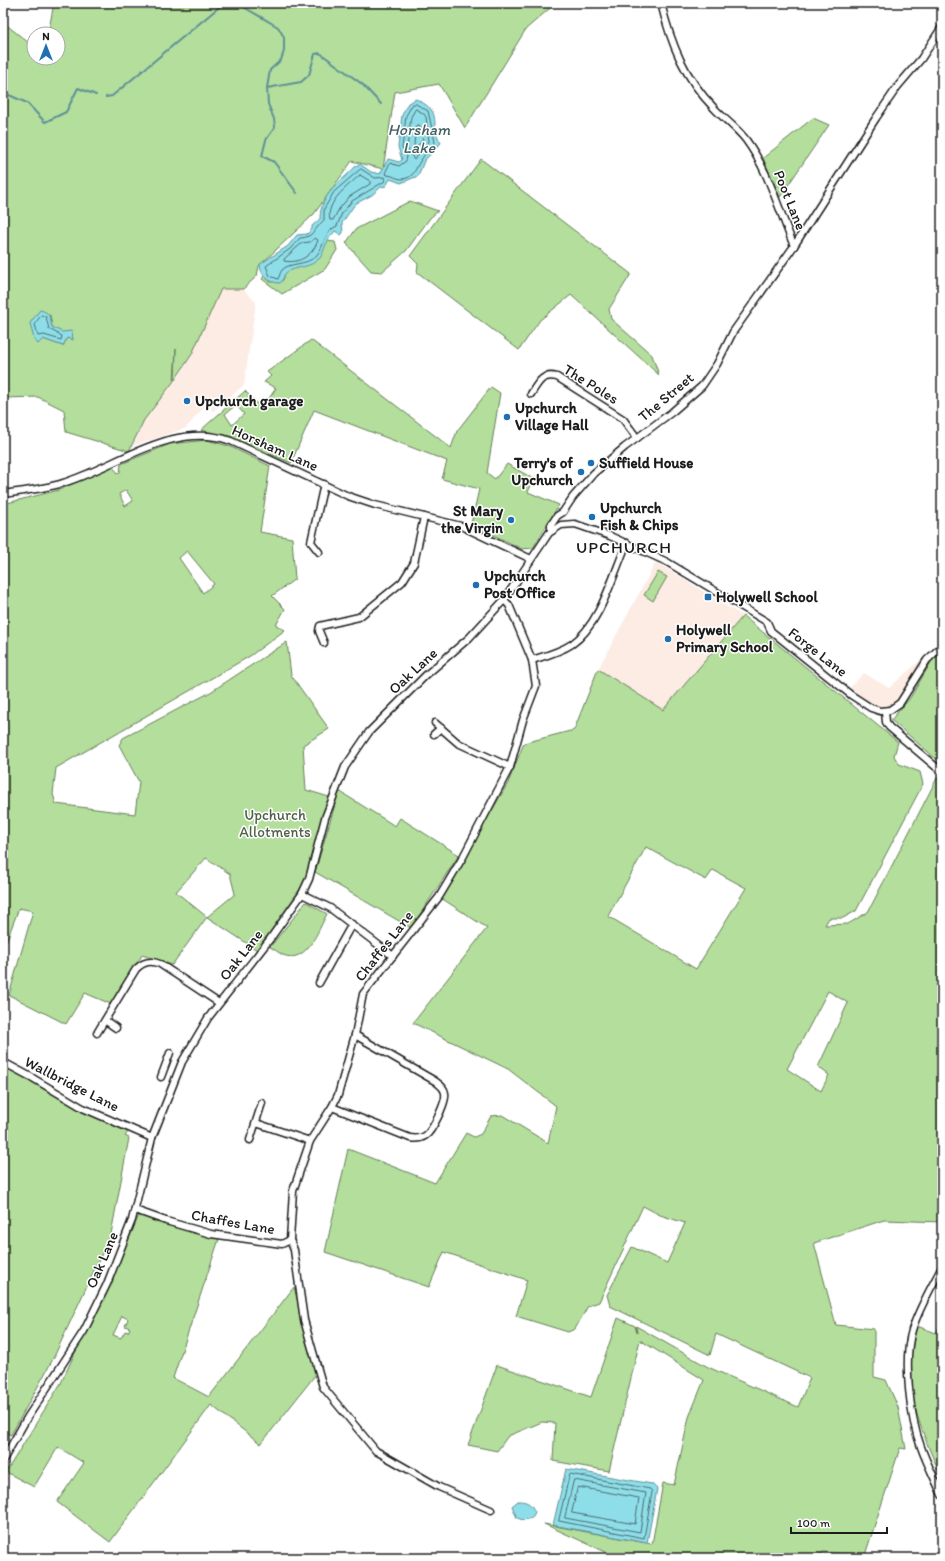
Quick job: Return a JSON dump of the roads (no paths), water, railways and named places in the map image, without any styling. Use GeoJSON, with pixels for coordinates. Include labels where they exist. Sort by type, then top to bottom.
{"type":"FeatureCollection","features":[{"type":"Feature","properties":{"kind":"street","name":"Poot Lane"},"geometry":{"type":"LineString","coordinates":[[661,3],[670,38],[683,68],[713,107],[746,139],[755,153],[764,170],[794,246]]}},
{"type":"Feature","properties":{"kind":"street","name":"Poot Lane"},"geometry":{"type":"LineString","coordinates":[[794,246],[876,118],[898,86],[921,59],[942,27]]}},
{"type":"Feature","properties":{"kind":"street","name":"The Street"},"geometry":{"type":"LineString","coordinates":[[551,531],[554,521],[594,473],[672,412],[702,386],[717,364],[733,332],[794,246]]}},
{"type":"Feature","properties":{"kind":"street","name":"The Poles"},"geometry":{"type":"LineString","coordinates":[[531,394],[543,377],[550,375],[556,376],[624,420],[637,438]]}},
{"type":"Feature","properties":{"kind":"street","name":"Horsham Lane"},"geometry":{"type":"LineString","coordinates":[[3,494],[63,483],[146,448],[166,442],[199,436],[229,440],[362,501],[464,527],[531,559]]}},
{"type":"Feature","properties":{"kind":"street"},"geometry":{"type":"LineString","coordinates":[[319,552],[311,542],[324,484]]}},
{"type":"Feature","properties":{"kind":"street"},"geometry":{"type":"LineString","coordinates":[[563,512],[564,524]]}},
{"type":"Feature","properties":{"kind":"street"},"geometry":{"type":"LineString","coordinates":[[324,643],[319,631],[320,626],[360,617],[389,595],[406,578],[415,561],[424,517]]}},
{"type":"Feature","properties":{"kind":"street","name":"Oak Lane"},"geometry":{"type":"LineString","coordinates":[[3,1460],[27,1418],[84,1331],[107,1284],[135,1210],[152,1138],[179,1069],[199,1032],[274,934],[302,894],[309,879],[325,818],[344,766],[369,732],[384,716],[426,675],[469,638],[504,600],[551,531],[564,524],[575,524]]}},
{"type":"Feature","properties":{"kind":"street","name":"Forge Lane"},"geometry":{"type":"LineString","coordinates":[[575,524],[627,544],[667,562],[767,622],[771,631],[851,695],[871,708],[885,711]]}},
{"type":"Feature","properties":{"kind":"street"},"geometry":{"type":"LineString","coordinates":[[532,660],[565,648],[587,630],[598,612],[627,544]]}},
{"type":"Feature","properties":{"kind":"street","name":"Chaffes Lane"},"geometry":{"type":"LineString","coordinates":[[135,1210],[211,1234],[282,1244],[290,1240],[293,1191],[310,1141],[338,1095],[363,994],[439,897],[463,857],[510,767],[523,720],[536,686],[532,660],[510,605],[504,600]]}},
{"type":"Feature","properties":{"kind":"street"},"geometry":{"type":"LineString","coordinates":[[942,646],[927,660],[902,701],[893,708],[885,711],[886,722],[889,727],[942,772]]}},
{"type":"Feature","properties":{"kind":"street"},"geometry":{"type":"LineString","coordinates":[[435,723],[458,743],[510,767]]}},
{"type":"Feature","properties":{"kind":"street"},"geometry":{"type":"LineString","coordinates":[[434,734],[441,728]]}},
{"type":"Feature","properties":{"kind":"street"},"geometry":{"type":"LineString","coordinates":[[302,894],[330,908],[393,956]]}},
{"type":"Feature","properties":{"kind":"street"},"geometry":{"type":"LineString","coordinates":[[320,983],[352,924]]}},
{"type":"Feature","properties":{"kind":"street"},"geometry":{"type":"LineString","coordinates":[[97,1033],[106,1021],[136,969],[143,963],[148,962],[160,964],[220,1003]]}},
{"type":"Feature","properties":{"kind":"street"},"geometry":{"type":"LineString","coordinates":[[106,1021],[116,1028]]}},
{"type":"Feature","properties":{"kind":"street"},"geometry":{"type":"LineString","coordinates":[[332,1107],[410,1138],[417,1139],[428,1134],[446,1097],[443,1086],[436,1081],[354,1035]]}},
{"type":"Feature","properties":{"kind":"street"},"geometry":{"type":"LineString","coordinates":[[161,1077],[170,1053]]}},
{"type":"Feature","properties":{"kind":"street","name":"Wallbridge Lane"},"geometry":{"type":"LineString","coordinates":[[3,1062],[83,1108],[152,1138]]}},
{"type":"Feature","properties":{"kind":"street"},"geometry":{"type":"LineString","coordinates":[[165,1065],[179,1069]]}},
{"type":"Feature","properties":{"kind":"street"},"geometry":{"type":"LineString","coordinates":[[250,1140],[262,1103]]}},
{"type":"Feature","properties":{"kind":"street"},"geometry":{"type":"LineString","coordinates":[[256,1123],[310,1141]]}},
{"type":"Feature","properties":{"kind":"street"},"geometry":{"type":"LineString","coordinates":[[290,1240],[294,1250],[304,1320],[323,1387],[376,1451],[439,1487],[491,1510]]}},
{"type":"Feature","properties":{"kind":"street"},"geometry":{"type":"LineString","coordinates":[[942,1267],[923,1303],[912,1330],[907,1371],[908,1384],[921,1446],[942,1495]]}},
{"type":"Feature","properties":{"kind":"water","name":"Horsham Lake"},"geometry":{"type":"Polygon","coordinates":[[[416,99],[425,104],[433,114],[437,136],[441,143],[424,161],[418,176],[401,183],[390,179],[386,186],[381,187],[372,195],[355,204],[342,223],[343,233],[341,235],[335,231],[329,238],[320,258],[312,264],[287,272],[280,283],[272,282],[266,278],[260,268],[260,264],[288,246],[297,235],[307,234],[312,229],[312,226],[320,219],[323,203],[327,196],[356,166],[360,164],[371,172],[380,174],[388,159],[399,162],[402,160],[398,147],[402,115],[408,103],[416,99]]]}},
{"type":"Feature","properties":{"kind":"water"},"geometry":{"type":"Polygon","coordinates":[[[40,310],[48,314],[52,327],[62,332],[72,331],[73,340],[67,338],[63,346],[43,339],[38,344],[34,339],[30,323],[40,310]]]}},
{"type":"Feature","properties":{"kind":"water"},"geometry":{"type":"Polygon","coordinates":[[[566,1469],[652,1484],[657,1489],[647,1543],[553,1525],[566,1469]]]}},
{"type":"Feature","properties":{"kind":"water"},"geometry":{"type":"Polygon","coordinates":[[[518,1501],[527,1502],[530,1505],[535,1512],[532,1518],[523,1520],[517,1518],[512,1506],[518,1501]]]}},
{"type":"Feature","properties":{"kind":"waterway"},"geometry":{"type":"LineString","coordinates":[[106,97],[112,96],[224,3]]}},
{"type":"Feature","properties":{"kind":"waterway"},"geometry":{"type":"LineString","coordinates":[[237,3],[278,27],[284,37],[284,51],[281,60],[270,70],[267,88],[268,104],[274,119],[275,127],[266,140],[262,156],[274,162],[297,193]]}},
{"type":"Feature","properties":{"kind":"waterway"},"geometry":{"type":"LineString","coordinates":[[267,88],[301,82],[309,75],[315,54],[320,53],[362,84],[381,104]]}},
{"type":"Feature","properties":{"kind":"waterway"},"geometry":{"type":"LineString","coordinates":[[3,99],[9,95],[27,103],[45,122],[66,112],[78,88],[96,95]]}},
{"type":"Feature","properties":{"kind":"place","name":"Upchurch garage"},"geometry":{"type":"Point","coordinates":[187,401]}},
{"type":"Feature","properties":{"kind":"place","name":"Upchurch Village Hall"},"geometry":{"type":"Point","coordinates":[507,417]}},
{"type":"Feature","properties":{"kind":"place","name":"Suffield House"},"geometry":{"type":"Point","coordinates":[591,463]}},
{"type":"Feature","properties":{"kind":"place","name":"Terry's of Upchurch"},"geometry":{"type":"Point","coordinates":[581,472]}},
{"type":"Feature","properties":{"kind":"place","name":"Upchurch Fish & Chips"},"geometry":{"type":"Point","coordinates":[592,517]}},
{"type":"Feature","properties":{"kind":"place","name":"St Mary the Virgin"},"geometry":{"type":"Point","coordinates":[511,520]}},
{"type":"Feature","properties":{"kind":"place","name":"Upchurch Post Office"},"geometry":{"type":"Point","coordinates":[476,585]}},
{"type":"Feature","properties":{"kind":"place","name":"Holywell School"},"geometry":{"type":"Point","coordinates":[708,597]}},
{"type":"Feature","properties":{"kind":"place","name":"Holywell Primary School"},"geometry":{"type":"Point","coordinates":[668,639]}},
{"type":"Feature","properties":{"kind":"district","name":"UPCHURCH"},"geometry":{"type":"Point","coordinates":[624,547]}},
{"type":"Feature","properties":{"kind":"park label","name":"Upchurch Allotments"},"geometry":{"type":"Point","coordinates":[275,824]}}]}
